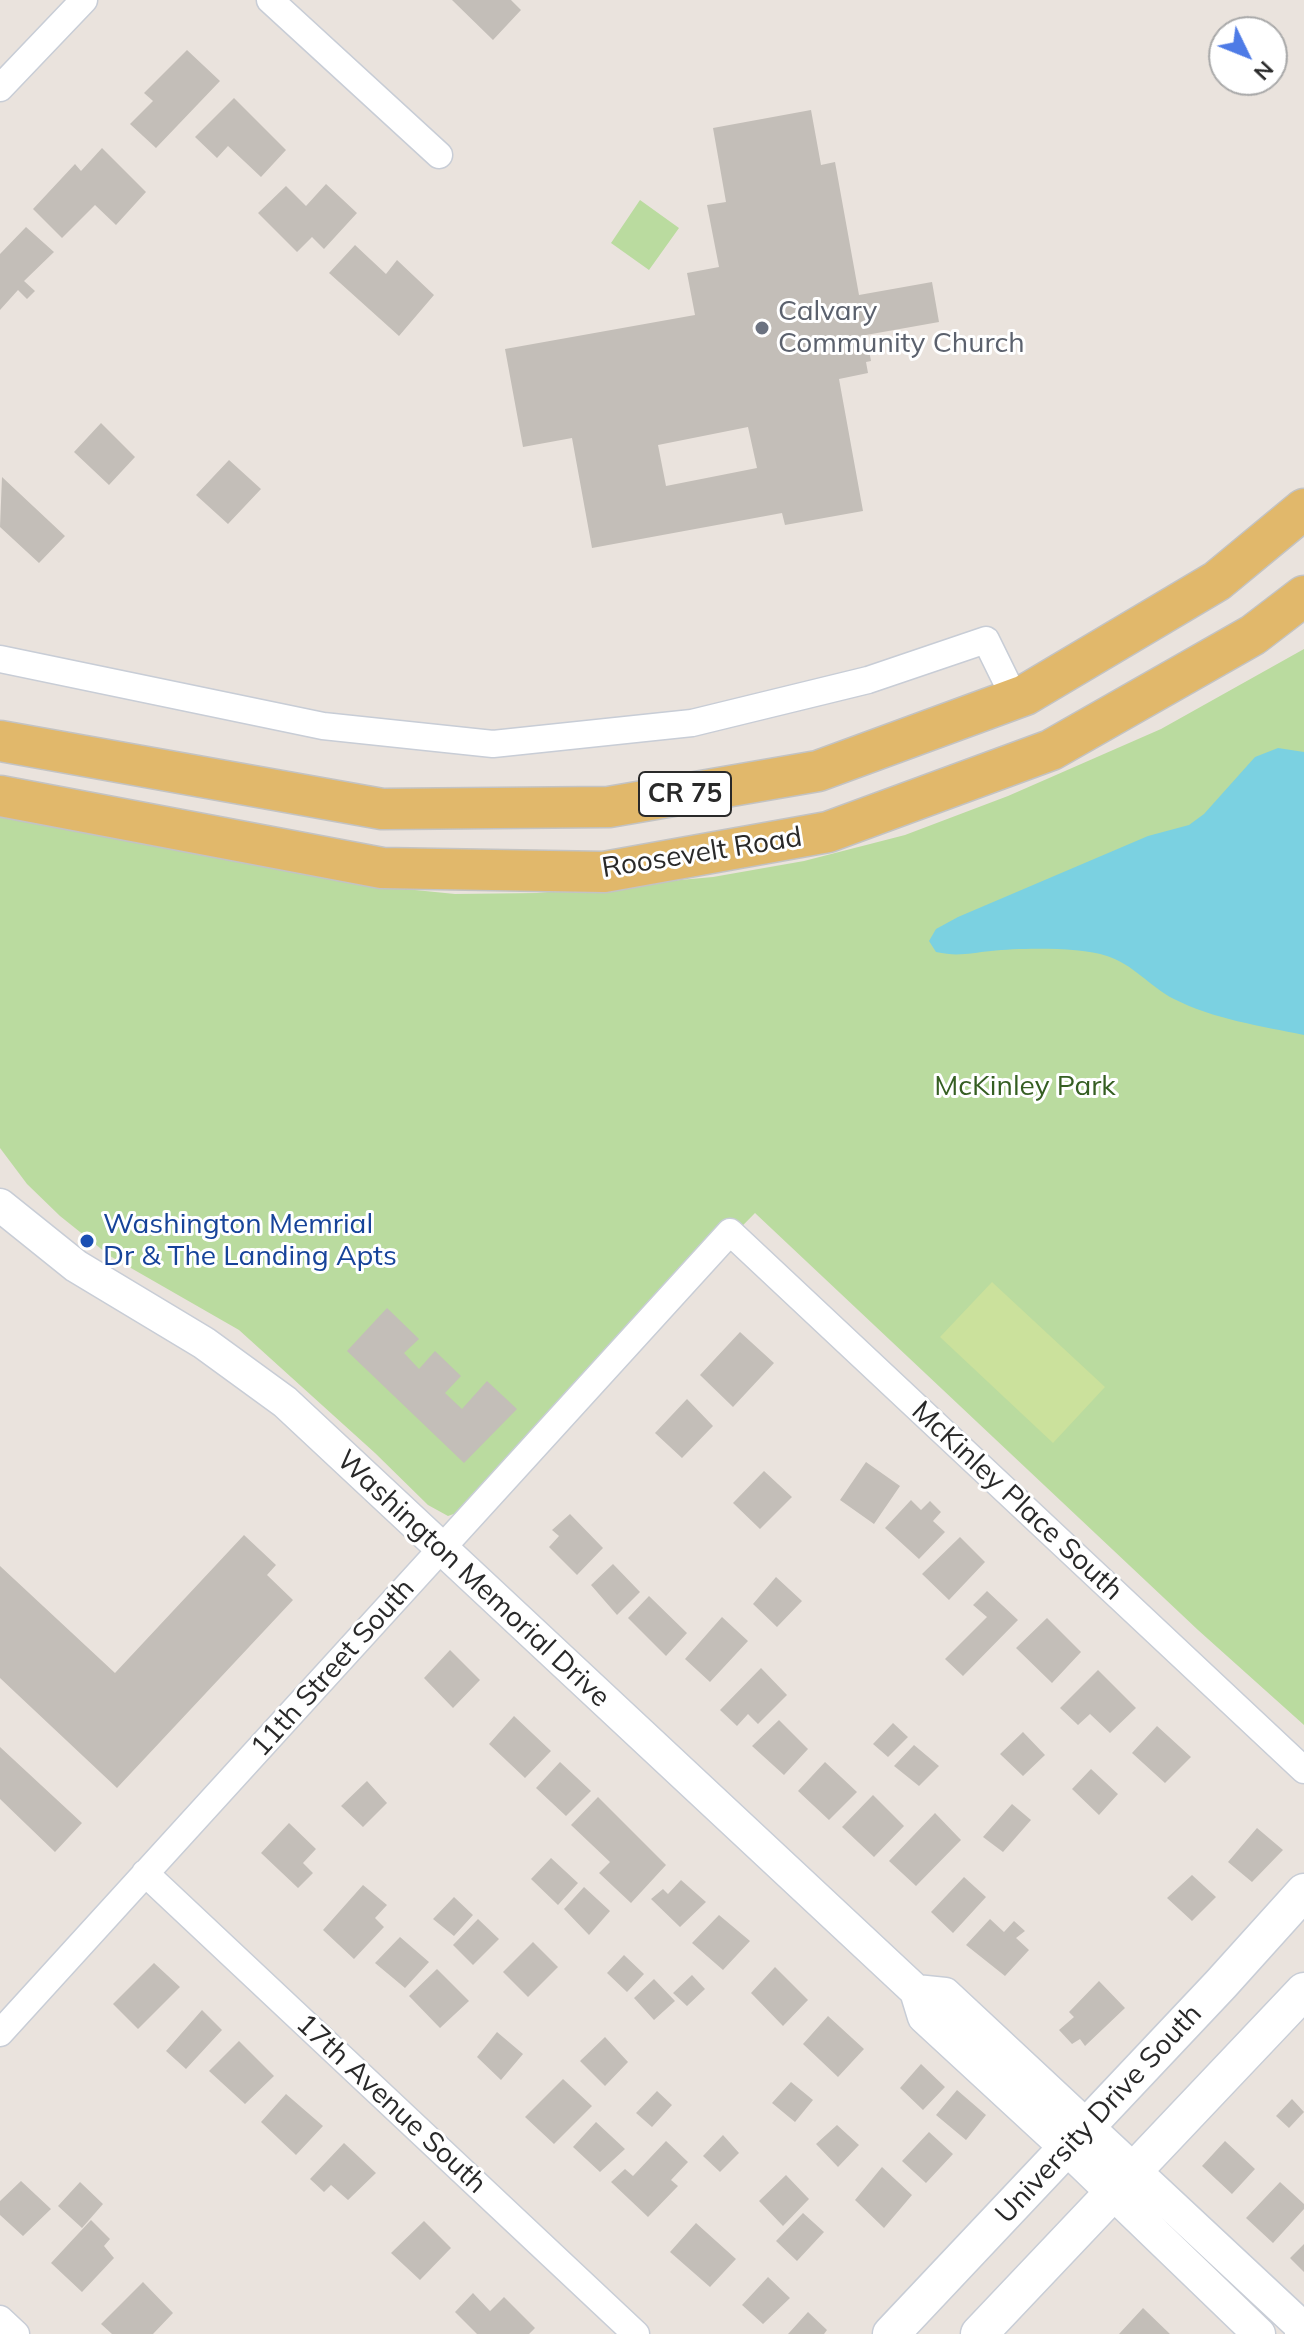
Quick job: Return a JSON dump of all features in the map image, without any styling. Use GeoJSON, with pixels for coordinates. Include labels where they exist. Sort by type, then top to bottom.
{"type":"FeatureCollection","features":[{"type":"Feature","properties":{"kind":"main road","name":"CR 75"},"geometry":{"type":"LineString","coordinates":[[0,741],[382,809],[609,807],[818,771],[1015,699],[1217,581],[1304,509]]}},
{"type":"Feature","properties":{"kind":"main road","name":"Roosevelt Road"},"geometry":{"type":"LineString","coordinates":[[0,796],[382,868],[604,872],[828,832],[1051,750],[1253,635],[1304,596]]}},
{"type":"Feature","properties":{"kind":"main road","name":"University Drive South"},"geometry":{"type":"LineString","coordinates":[[891,2334],[1304,1892]]}},
{"type":"Feature","properties":{"kind":"main road"},"geometry":{"type":"LineString","coordinates":[[979,2334],[1304,1991]]}},
{"type":"Feature","properties":{"kind":"street"},"geometry":{"type":"LineString","coordinates":[[0,88],[84,0]]}},
{"type":"Feature","properties":{"kind":"street"},"geometry":{"type":"LineString","coordinates":[[270,0],[439,155]]}},
{"type":"Feature","properties":{"kind":"street"},"geometry":{"type":"LineString","coordinates":[[0,659],[323,726],[493,744],[692,723],[868,680],[986,640],[1015,699]]}},
{"type":"Feature","properties":{"kind":"street","name":"Washington Memorial Drive"},"geometry":{"type":"LineString","coordinates":[[0,1205],[76,1266],[204,1343],[285,1402],[916,1991],[945,1994],[1123,2182],[1259,2334]]}},
{"type":"Feature","properties":{"kind":"street","name":"11th Street South"},"geometry":{"type":"LineString","coordinates":[[0,2033],[730,1232]]}},
{"type":"Feature","properties":{"kind":"street","name":"McKinley Place South"},"geometry":{"type":"LineString","coordinates":[[730,1232],[1304,1770]]}},
{"type":"Feature","properties":{"kind":"street","name":"17th Avenue South"},"geometry":{"type":"LineString","coordinates":[[145,1873],[636,2334]]}},
{"type":"Feature","properties":{"kind":"street","name":"Washington Memorial Drive"},"geometry":{"type":"LineString","coordinates":[[1123,2182],[1301,2326],[1301,2334]]}},
{"type":"Feature","properties":{"kind":"street"},"geometry":{"type":"LineString","coordinates":[[0,2319],[16,2334]]}},
{"type":"Feature","properties":{"kind":"green space"},"geometry":{"type":"Polygon","coordinates":[[[640,200],[679,228],[649,270],[611,243],[640,200]]]}},
{"type":"Feature","properties":{"kind":"green space","name":"McKinley Park"},"geometry":{"type":"Polygon","coordinates":[[[1304,649],[1304,1725],[1198,1630],[755,1213],[462,1511],[448,1516],[428,1505],[239,1330],[110,1256],[60,1216],[27,1184],[0,1148],[0,814],[375,886],[455,894],[537,893],[713,877],[804,861],[905,835],[1008,796],[1161,729],[1304,649]]]}},
{"type":"Feature","properties":{"kind":"green space"},"geometry":{"type":"Polygon","coordinates":[[[992,1282],[1105,1387],[1053,1443],[940,1337],[992,1282]]]}},
{"type":"Feature","properties":{"kind":"water"},"geometry":{"type":"Polygon","coordinates":[[[1278,748],[1304,752],[1304,1035],[1238,1021],[1189,1006],[1165,994],[1125,964],[1107,956],[1050,949],[951,954],[936,952],[929,941],[936,929],[958,917],[1148,836],[1189,825],[1204,814],[1255,757],[1278,748]]]}},
{"type":"Feature","properties":{"kind":"building"},"geometry":{"type":"Polygon","coordinates":[[[452,0],[511,0],[521,10],[493,40],[452,0]]]}},
{"type":"Feature","properties":{"kind":"building"},"geometry":{"type":"Polygon","coordinates":[[[187,50],[220,81],[156,148],[130,124],[153,101],[144,93],[187,50]]]}},
{"type":"Feature","properties":{"kind":"building"},"geometry":{"type":"Polygon","coordinates":[[[234,98],[286,150],[261,177],[228,146],[217,158],[195,137],[234,98]]]}},
{"type":"Feature","properties":{"kind":"building","name":"Calvary Community Church"},"geometry":{"type":"Polygon","coordinates":[[[811,110],[821,165],[835,162],[859,295],[932,282],[939,322],[866,335],[871,361],[866,362],[868,373],[839,379],[863,511],[785,525],[782,513],[592,548],[572,438],[523,447],[505,349],[695,315],[687,273],[719,267],[707,205],[726,202],[713,128],[811,110]],[[748,427],[658,445],[666,486],[757,468],[748,427]]]}},
{"type":"Feature","properties":{"kind":"building"},"geometry":{"type":"Polygon","coordinates":[[[102,148],[146,192],[116,225],[95,205],[62,238],[33,209],[75,164],[81,171],[102,148]]]}},
{"type":"Feature","properties":{"kind":"building"},"geometry":{"type":"Polygon","coordinates":[[[326,184],[357,213],[324,249],[312,237],[297,252],[258,213],[286,186],[306,206],[326,184]]]}},
{"type":"Feature","properties":{"kind":"building"},"geometry":{"type":"Polygon","coordinates":[[[26,227],[54,252],[24,281],[35,291],[27,299],[18,290],[0,310],[0,254],[26,227]]]}},
{"type":"Feature","properties":{"kind":"building"},"geometry":{"type":"Polygon","coordinates":[[[355,245],[386,274],[397,260],[434,295],[399,336],[329,273],[355,245]]]}},
{"type":"Feature","properties":{"kind":"building"},"geometry":{"type":"Polygon","coordinates":[[[101,423],[135,457],[109,485],[74,452],[101,423]]]}},
{"type":"Feature","properties":{"kind":"building"},"geometry":{"type":"Polygon","coordinates":[[[229,460],[261,489],[228,524],[196,495],[229,460]]]}},
{"type":"Feature","properties":{"kind":"building"},"geometry":{"type":"Polygon","coordinates":[[[2,477],[65,536],[39,563],[0,527],[2,477]]]}},
{"type":"Feature","properties":{"kind":"building"},"geometry":{"type":"Polygon","coordinates":[[[387,1308],[419,1339],[404,1353],[419,1369],[435,1351],[461,1376],[445,1393],[462,1409],[487,1381],[517,1409],[464,1463],[347,1351],[387,1308]]]}},
{"type":"Feature","properties":{"kind":"building"},"geometry":{"type":"Polygon","coordinates":[[[740,1332],[774,1363],[733,1407],[700,1375],[740,1332]]]}},
{"type":"Feature","properties":{"kind":"building"},"geometry":{"type":"Polygon","coordinates":[[[687,1399],[713,1426],[682,1458],[655,1433],[687,1399]]]}},
{"type":"Feature","properties":{"kind":"building"},"geometry":{"type":"Polygon","coordinates":[[[866,1462],[900,1486],[874,1524],[840,1500],[866,1462]]]}},
{"type":"Feature","properties":{"kind":"building"},"geometry":{"type":"Polygon","coordinates":[[[764,1471],[792,1497],[760,1529],[733,1503],[764,1471]]]}},
{"type":"Feature","properties":{"kind":"building"},"geometry":{"type":"Polygon","coordinates":[[[911,1500],[921,1510],[930,1501],[941,1512],[933,1521],[945,1532],[919,1559],[885,1528],[911,1500]]]}},
{"type":"Feature","properties":{"kind":"building"},"geometry":{"type":"Polygon","coordinates":[[[570,1514],[603,1548],[577,1575],[549,1547],[559,1536],[552,1530],[570,1514]]]}},
{"type":"Feature","properties":{"kind":"building"},"geometry":{"type":"Polygon","coordinates":[[[244,1535],[276,1565],[267,1575],[293,1600],[117,1788],[0,1678],[0,1566],[115,1673],[244,1535]]]}},
{"type":"Feature","properties":{"kind":"building"},"geometry":{"type":"Polygon","coordinates":[[[960,1537],[985,1562],[949,1600],[922,1574],[960,1537]]]}},
{"type":"Feature","properties":{"kind":"building"},"geometry":{"type":"Polygon","coordinates":[[[613,1564],[640,1592],[617,1615],[591,1585],[613,1564]]]}},
{"type":"Feature","properties":{"kind":"building"},"geometry":{"type":"Polygon","coordinates":[[[776,1577],[802,1601],[777,1627],[753,1604],[776,1577]]]}},
{"type":"Feature","properties":{"kind":"building"},"geometry":{"type":"Polygon","coordinates":[[[987,1591],[1018,1620],[963,1676],[945,1659],[987,1617],[973,1605],[987,1591]]]}},
{"type":"Feature","properties":{"kind":"building"},"geometry":{"type":"Polygon","coordinates":[[[649,1596],[687,1633],[666,1656],[628,1618],[649,1596]]]}},
{"type":"Feature","properties":{"kind":"building"},"geometry":{"type":"Polygon","coordinates":[[[722,1617],[748,1641],[710,1682],[685,1659],[722,1617]]]}},
{"type":"Feature","properties":{"kind":"building"},"geometry":{"type":"Polygon","coordinates":[[[1047,1618],[1081,1652],[1052,1683],[1016,1648],[1047,1618]]]}},
{"type":"Feature","properties":{"kind":"building"},"geometry":{"type":"Polygon","coordinates":[[[450,1650],[480,1680],[453,1708],[424,1678],[450,1650]]]}},
{"type":"Feature","properties":{"kind":"building"},"geometry":{"type":"Polygon","coordinates":[[[761,1668],[787,1695],[758,1724],[748,1714],[737,1726],[720,1710],[761,1668]]]}},
{"type":"Feature","properties":{"kind":"building"},"geometry":{"type":"Polygon","coordinates":[[[1098,1670],[1136,1708],[1110,1733],[1090,1714],[1078,1725],[1060,1708],[1098,1670]]]}},
{"type":"Feature","properties":{"kind":"building"},"geometry":{"type":"Polygon","coordinates":[[[514,1716],[551,1751],[525,1778],[489,1744],[514,1716]]]}},
{"type":"Feature","properties":{"kind":"building"},"geometry":{"type":"Polygon","coordinates":[[[779,1720],[808,1749],[784,1775],[752,1746],[779,1720]]]}},
{"type":"Feature","properties":{"kind":"building"},"geometry":{"type":"Polygon","coordinates":[[[893,1723],[908,1737],[888,1757],[873,1744],[893,1723]]]}},
{"type":"Feature","properties":{"kind":"building"},"geometry":{"type":"Polygon","coordinates":[[[1157,1726],[1191,1757],[1165,1783],[1132,1753],[1157,1726]]]}},
{"type":"Feature","properties":{"kind":"building"},"geometry":{"type":"Polygon","coordinates":[[[1023,1732],[1045,1755],[1023,1776],[1000,1754],[1023,1732]]]}},
{"type":"Feature","properties":{"kind":"building"},"geometry":{"type":"Polygon","coordinates":[[[914,1745],[939,1766],[919,1786],[894,1766],[914,1745]]]}},
{"type":"Feature","properties":{"kind":"building"},"geometry":{"type":"Polygon","coordinates":[[[0,1747],[82,1823],[55,1852],[0,1799],[0,1747]]]}},
{"type":"Feature","properties":{"kind":"building"},"geometry":{"type":"Polygon","coordinates":[[[560,1762],[591,1791],[566,1816],[536,1788],[560,1762]]]}},
{"type":"Feature","properties":{"kind":"building"},"geometry":{"type":"Polygon","coordinates":[[[825,1762],[857,1792],[829,1820],[798,1791],[825,1762]]]}},
{"type":"Feature","properties":{"kind":"building"},"geometry":{"type":"Polygon","coordinates":[[[1091,1769],[1118,1794],[1099,1815],[1072,1789],[1091,1769]]]}},
{"type":"Feature","properties":{"kind":"building"},"geometry":{"type":"Polygon","coordinates":[[[367,1781],[387,1803],[363,1827],[341,1806],[367,1781]]]}},
{"type":"Feature","properties":{"kind":"building"},"geometry":{"type":"Polygon","coordinates":[[[873,1795],[904,1826],[874,1857],[842,1827],[873,1795]]]}},
{"type":"Feature","properties":{"kind":"building"},"geometry":{"type":"Polygon","coordinates":[[[598,1797],[666,1865],[631,1903],[599,1873],[610,1862],[571,1825],[598,1797]]]}},
{"type":"Feature","properties":{"kind":"building"},"geometry":{"type":"Polygon","coordinates":[[[1012,1804],[1031,1820],[1003,1852],[983,1837],[1012,1804]]]}},
{"type":"Feature","properties":{"kind":"building"},"geometry":{"type":"Polygon","coordinates":[[[935,1813],[961,1840],[916,1886],[889,1861],[935,1813]]]}},
{"type":"Feature","properties":{"kind":"building"},"geometry":{"type":"Polygon","coordinates":[[[289,1823],[316,1849],[303,1863],[313,1873],[298,1888],[261,1853],[289,1823]]]}},
{"type":"Feature","properties":{"kind":"building"},"geometry":{"type":"Polygon","coordinates":[[[1257,1828],[1283,1850],[1252,1882],[1228,1862],[1257,1828]]]}},
{"type":"Feature","properties":{"kind":"building"},"geometry":{"type":"Polygon","coordinates":[[[551,1858],[578,1883],[558,1905],[531,1879],[551,1858]]]}},
{"type":"Feature","properties":{"kind":"building"},"geometry":{"type":"Polygon","coordinates":[[[1192,1875],[1216,1897],[1192,1921],[1167,1898],[1192,1875]]]}},
{"type":"Feature","properties":{"kind":"building"},"geometry":{"type":"Polygon","coordinates":[[[964,1877],[986,1897],[953,1933],[931,1912],[964,1877]]]}},
{"type":"Feature","properties":{"kind":"building"},"geometry":{"type":"Polygon","coordinates":[[[681,1880],[706,1902],[680,1927],[651,1899],[663,1889],[668,1894],[681,1880]]]}},
{"type":"Feature","properties":{"kind":"building"},"geometry":{"type":"Polygon","coordinates":[[[363,1885],[387,1905],[375,1918],[384,1927],[354,1959],[323,1930],[363,1885]]]}},
{"type":"Feature","properties":{"kind":"building"},"geometry":{"type":"Polygon","coordinates":[[[584,1887],[610,1911],[589,1935],[564,1909],[584,1887]]]}},
{"type":"Feature","properties":{"kind":"building"},"geometry":{"type":"Polygon","coordinates":[[[454,1897],[473,1915],[454,1936],[433,1919],[454,1897]]]}},
{"type":"Feature","properties":{"kind":"building"},"geometry":{"type":"Polygon","coordinates":[[[719,1915],[750,1941],[723,1970],[692,1943],[719,1915]]]}},
{"type":"Feature","properties":{"kind":"building"},"geometry":{"type":"Polygon","coordinates":[[[478,1919],[499,1939],[473,1965],[453,1945],[478,1919]]]}},
{"type":"Feature","properties":{"kind":"building"},"geometry":{"type":"Polygon","coordinates":[[[990,1919],[1004,1932],[1014,1921],[1025,1931],[1016,1938],[1029,1950],[1005,1976],[966,1945],[990,1919]]]}},
{"type":"Feature","properties":{"kind":"building"},"geometry":{"type":"Polygon","coordinates":[[[400,1937],[429,1962],[405,1988],[375,1963],[400,1937]]]}},
{"type":"Feature","properties":{"kind":"building"},"geometry":{"type":"Polygon","coordinates":[[[533,1942],[558,1967],[528,1997],[503,1972],[533,1942]]]}},
{"type":"Feature","properties":{"kind":"building"},"geometry":{"type":"Polygon","coordinates":[[[624,1955],[644,1974],[627,1992],[607,1973],[624,1955]]]}},
{"type":"Feature","properties":{"kind":"building"},"geometry":{"type":"Polygon","coordinates":[[[154,1963],[180,1987],[138,2029],[113,2004],[154,1963]]]}},
{"type":"Feature","properties":{"kind":"building"},"geometry":{"type":"Polygon","coordinates":[[[775,1967],[808,2000],[783,2026],[751,1993],[775,1967]]]}},
{"type":"Feature","properties":{"kind":"building"},"geometry":{"type":"Polygon","coordinates":[[[437,1969],[469,2001],[440,2028],[409,1996],[437,1969]]]}},
{"type":"Feature","properties":{"kind":"building"},"geometry":{"type":"Polygon","coordinates":[[[692,1975],[705,1989],[687,2006],[673,1993],[692,1975]]]}},
{"type":"Feature","properties":{"kind":"building"},"geometry":{"type":"Polygon","coordinates":[[[654,1979],[675,2001],[654,2020],[634,1998],[654,1979]]]}},
{"type":"Feature","properties":{"kind":"building"},"geometry":{"type":"Polygon","coordinates":[[[1099,1981],[1125,2008],[1085,2046],[1080,2039],[1072,2044],[1059,2030],[1074,2017],[1069,2012],[1099,1981]]]}},
{"type":"Feature","properties":{"kind":"building"},"geometry":{"type":"Polygon","coordinates":[[[202,2010],[222,2030],[186,2069],[166,2051],[202,2010]]]}},
{"type":"Feature","properties":{"kind":"building"},"geometry":{"type":"Polygon","coordinates":[[[828,2016],[864,2049],[838,2077],[803,2044],[828,2016]]]}},
{"type":"Feature","properties":{"kind":"building"},"geometry":{"type":"Polygon","coordinates":[[[497,2032],[523,2054],[501,2080],[477,2057],[497,2032]]]}},
{"type":"Feature","properties":{"kind":"building"},"geometry":{"type":"Polygon","coordinates":[[[605,2037],[628,2062],[605,2086],[580,2061],[605,2037]]]}},
{"type":"Feature","properties":{"kind":"building"},"geometry":{"type":"Polygon","coordinates":[[[239,2041],[274,2076],[245,2104],[209,2071],[239,2041]]]}},
{"type":"Feature","properties":{"kind":"building"},"geometry":{"type":"Polygon","coordinates":[[[921,2064],[945,2087],[923,2110],[900,2088],[921,2064]]]}},
{"type":"Feature","properties":{"kind":"building"},"geometry":{"type":"Polygon","coordinates":[[[563,2079],[592,2106],[554,2144],[525,2117],[563,2079]]]}},
{"type":"Feature","properties":{"kind":"building"},"geometry":{"type":"Polygon","coordinates":[[[791,2082],[813,2100],[795,2122],[772,2103],[791,2082]]]}},
{"type":"Feature","properties":{"kind":"building"},"geometry":{"type":"Polygon","coordinates":[[[957,2090],[986,2115],[966,2140],[936,2115],[957,2090]]]}},
{"type":"Feature","properties":{"kind":"building"},"geometry":{"type":"Polygon","coordinates":[[[657,2091],[672,2105],[652,2127],[636,2113],[657,2091]]]}},
{"type":"Feature","properties":{"kind":"building"},"geometry":{"type":"Polygon","coordinates":[[[286,2094],[323,2126],[296,2155],[261,2122],[286,2094]]]}},
{"type":"Feature","properties":{"kind":"building"},"geometry":{"type":"Polygon","coordinates":[[[1292,2099],[1304,2112],[1289,2128],[1276,2116],[1292,2099]]]}},
{"type":"Feature","properties":{"kind":"building"},"geometry":{"type":"Polygon","coordinates":[[[596,2122],[625,2149],[600,2172],[573,2147],[596,2122]]]}},
{"type":"Feature","properties":{"kind":"building"},"geometry":{"type":"Polygon","coordinates":[[[837,2125],[859,2145],[838,2167],[816,2144],[837,2125]]]}},
{"type":"Feature","properties":{"kind":"building"},"geometry":{"type":"Polygon","coordinates":[[[929,2132],[953,2154],[926,2183],[902,2161],[929,2132]]]}},
{"type":"Feature","properties":{"kind":"building"},"geometry":{"type":"Polygon","coordinates":[[[723,2135],[739,2153],[720,2172],[703,2156],[723,2135]]]}},
{"type":"Feature","properties":{"kind":"building"},"geometry":{"type":"Polygon","coordinates":[[[666,2141],[688,2162],[671,2180],[678,2186],[648,2217],[611,2182],[625,2169],[633,2176],[666,2141]]]}},
{"type":"Feature","properties":{"kind":"building"},"geometry":{"type":"Polygon","coordinates":[[[1225,2141],[1255,2169],[1232,2194],[1202,2166],[1225,2141]]]}},
{"type":"Feature","properties":{"kind":"building"},"geometry":{"type":"Polygon","coordinates":[[[344,2143],[376,2173],[348,2200],[331,2185],[324,2192],[310,2179],[344,2143]]]}},
{"type":"Feature","properties":{"kind":"building"},"geometry":{"type":"Polygon","coordinates":[[[882,2167],[912,2195],[884,2228],[855,2200],[882,2167]]]}},
{"type":"Feature","properties":{"kind":"building"},"geometry":{"type":"Polygon","coordinates":[[[786,2175],[809,2199],[783,2226],[759,2201],[786,2175]]]}},
{"type":"Feature","properties":{"kind":"building"},"geometry":{"type":"Polygon","coordinates":[[[21,2181],[51,2209],[23,2236],[0,2215],[0,2201],[21,2181]]]}},
{"type":"Feature","properties":{"kind":"building"},"geometry":{"type":"Polygon","coordinates":[[[80,2182],[103,2204],[82,2228],[58,2206],[80,2182]]]}},
{"type":"Feature","properties":{"kind":"building"},"geometry":{"type":"Polygon","coordinates":[[[1280,2182],[1304,2204],[1304,2209],[1273,2243],[1246,2218],[1280,2182]]]}},
{"type":"Feature","properties":{"kind":"building"},"geometry":{"type":"Polygon","coordinates":[[[803,2213],[824,2232],[797,2261],[776,2241],[803,2213]]]}},
{"type":"Feature","properties":{"kind":"building"},"geometry":{"type":"Polygon","coordinates":[[[91,2220],[110,2239],[104,2246],[114,2258],[82,2292],[51,2263],[91,2220]]]}},
{"type":"Feature","properties":{"kind":"building"},"geometry":{"type":"Polygon","coordinates":[[[424,2221],[451,2248],[420,2280],[391,2253],[424,2221]]]}},
{"type":"Feature","properties":{"kind":"building"},"geometry":{"type":"Polygon","coordinates":[[[696,2223],[736,2259],[710,2287],[670,2252],[696,2223]]]}},
{"type":"Feature","properties":{"kind":"building"},"geometry":{"type":"Polygon","coordinates":[[[1304,2244],[1304,2272],[1290,2258],[1304,2244]]]}},
{"type":"Feature","properties":{"kind":"building"},"geometry":{"type":"Polygon","coordinates":[[[768,2277],[790,2298],[763,2324],[742,2305],[768,2277]]]}},
{"type":"Feature","properties":{"kind":"building"},"geometry":{"type":"Polygon","coordinates":[[[143,2282],[173,2313],[153,2334],[112,2334],[101,2324],[143,2282]]]}},
{"type":"Feature","properties":{"kind":"building"},"geometry":{"type":"Polygon","coordinates":[[[473,2293],[490,2311],[504,2297],[535,2328],[529,2334],[477,2334],[455,2312],[473,2293]]]}},
{"type":"Feature","properties":{"kind":"building"},"geometry":{"type":"Polygon","coordinates":[[[1143,2308],[1170,2334],[1119,2334],[1143,2308]]]}},
{"type":"Feature","properties":{"kind":"building"},"geometry":{"type":"Polygon","coordinates":[[[808,2312],[827,2330],[824,2334],[788,2334],[808,2312]]]}},
{"type":"Feature","properties":{"kind":"place","name":"Calvary Community Church"},"geometry":{"type":"Point","coordinates":[762,328]}},
{"type":"Feature","properties":{"kind":"place","name":"Washington Memrial Dr & The Landing Apts"},"geometry":{"type":"Point","coordinates":[87,1241]}}]}
